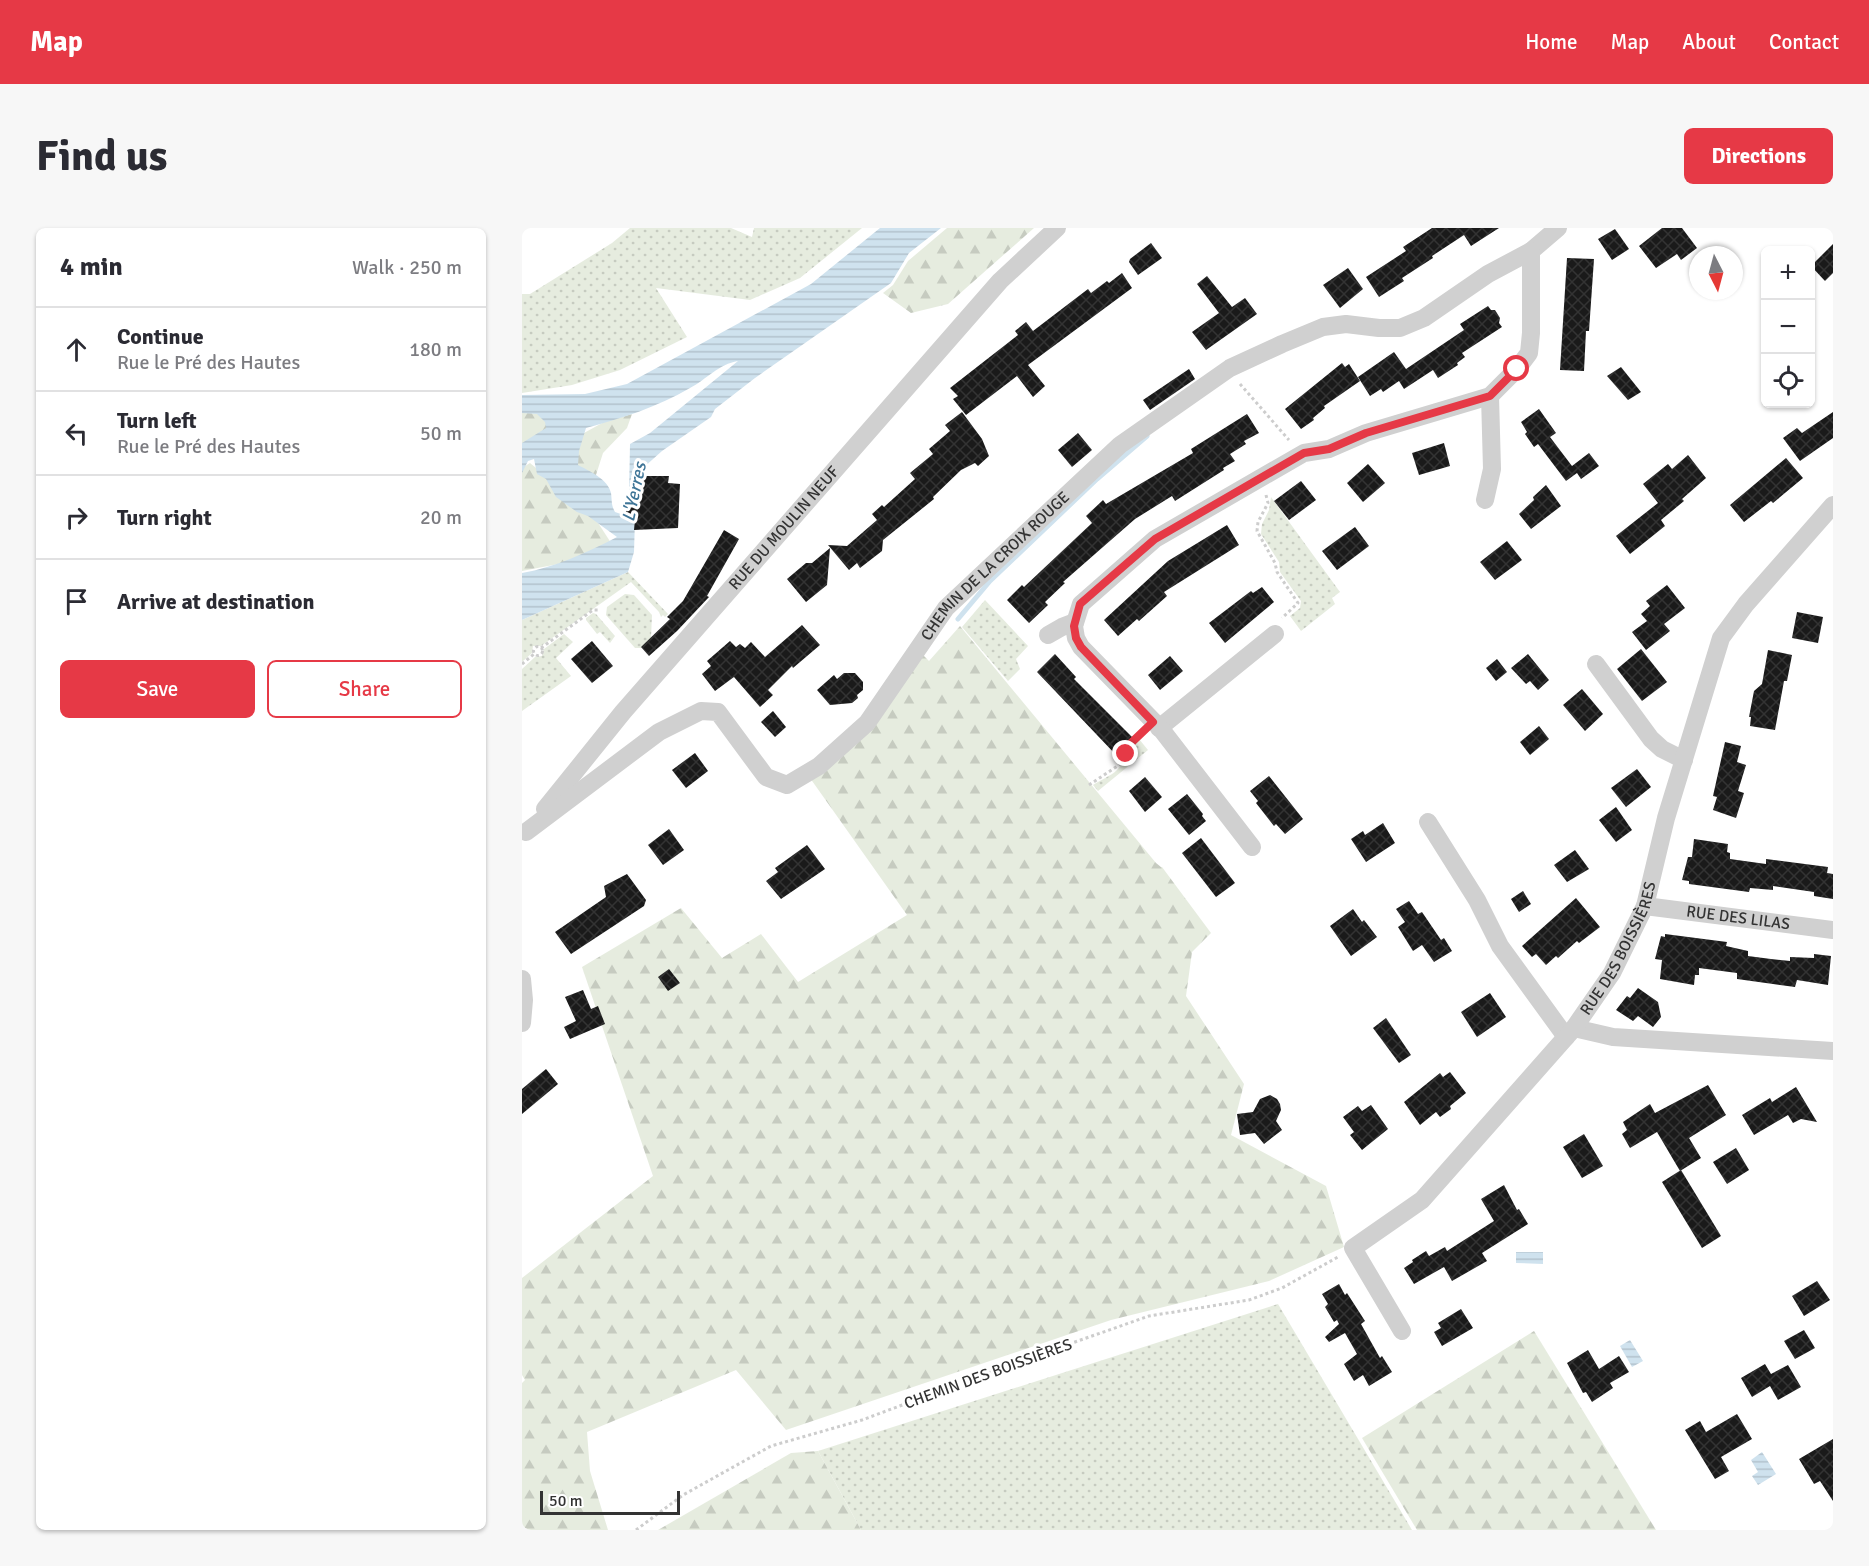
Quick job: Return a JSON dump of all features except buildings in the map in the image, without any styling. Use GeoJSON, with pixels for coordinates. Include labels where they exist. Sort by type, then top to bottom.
{"type":"FeatureCollection","features":[{"type":"Feature","properties":{"kind":"street","name":"RUE DU MOULIN NEUF"},"geometry":{"type":"LineString","coordinates":[[524,836],[623,712],[1000,280],[1057,228]]}},
{"type":"Feature","properties":{"kind":"street","name":"CHEMIN DE LA CROIX ROUGE"},"geometry":{"type":"LineString","coordinates":[[524,836],[659,732],[701,711],[718,712],[766,777],[787,785],[819,766],[867,723],[946,608],[1120,445],[1228,370],[1323,327],[1346,324],[1400,328],[1424,318],[1488,274],[1531,251],[1558,228]]}},
{"type":"Feature","properties":{"kind":"street"},"geometry":{"type":"LineString","coordinates":[[1252,847],[1156,725],[1081,647],[1076,638],[1075,622],[1080,604],[1155,539],[1302,455],[1329,449],[1366,433],[1490,396],[1517,369],[1528,353],[1531,333],[1531,251]]}},
{"type":"Feature","properties":{"kind":"street"},"geometry":{"type":"LineString","coordinates":[[1485,500],[1492,469],[1490,396]]}},
{"type":"Feature","properties":{"kind":"street","name":"RUE DES BOISSIÈRES"},"geometry":{"type":"LineString","coordinates":[[1353,1248],[1422,1200],[1570,1033],[1612,973],[1645,906],[1666,818],[1721,638],[1746,604],[1833,505]]}},
{"type":"Feature","properties":{"kind":"street"},"geometry":{"type":"LineString","coordinates":[[1048,635],[1075,622]]}},
{"type":"Feature","properties":{"kind":"street"},"geometry":{"type":"LineString","coordinates":[[1156,725],[1275,629]]}},
{"type":"Feature","properties":{"kind":"street"},"geometry":{"type":"LineString","coordinates":[[1596,664],[1651,739],[1662,749],[1684,760]]}},
{"type":"Feature","properties":{"kind":"street"},"geometry":{"type":"LineString","coordinates":[[1428,822],[1477,900],[1500,946],[1570,1033],[1833,1051]]}},
{"type":"Feature","properties":{"kind":"street","name":"RUE DES LILAS"},"geometry":{"type":"LineString","coordinates":[[1645,906],[1833,930]]}},
{"type":"Feature","properties":{"kind":"street"},"geometry":{"type":"LineString","coordinates":[[522,979],[524,1000],[522,1023]]}},
{"type":"Feature","properties":{"kind":"street"},"geometry":{"type":"LineString","coordinates":[[1353,1248],[1402,1331]]}},
{"type":"Feature","properties":{"kind":"path"},"geometry":{"type":"LineString","coordinates":[[1228,370],[1302,455]]}},
{"type":"Feature","properties":{"kind":"path"},"geometry":{"type":"LineString","coordinates":[[1260,479],[1268,503],[1258,522],[1257,531],[1275,563],[1277,572],[1298,603],[1275,629]]}},
{"type":"Feature","properties":{"kind":"path"},"geometry":{"type":"LineString","coordinates":[[522,664],[534,654],[540,655],[541,648],[593,610],[598,609]]}},
{"type":"Feature","properties":{"kind":"path"},"geometry":{"type":"LineString","coordinates":[[1089,785],[1119,765],[1128,747],[1156,725]]}},
{"type":"Feature","properties":{"kind":"path","name":"CHEMIN DES BOISSIÈRES"},"geometry":{"type":"LineString","coordinates":[[636,1530],[683,1495],[771,1446],[862,1420],[1149,1316],[1249,1300],[1282,1288],[1353,1248]]}},
{"type":"Feature","properties":{"kind":"green space"},"geometry":{"type":"Polygon","coordinates":[[[630,228],[731,228],[752,237],[754,228],[862,228],[800,278],[750,300],[656,288],[687,337],[620,370],[572,385],[522,393],[522,294],[530,294],[612,243],[630,228]]]}},
{"type":"Feature","properties":{"kind":"green space"},"geometry":{"type":"Polygon","coordinates":[[[947,228],[1034,228],[948,304],[911,313],[883,293],[893,285],[908,261],[947,228]]]}},
{"type":"Feature","properties":{"kind":"green space"},"geometry":{"type":"Polygon","coordinates":[[[558,406],[553,433],[522,453],[522,410],[558,406]]]}},
{"type":"Feature","properties":{"kind":"green space"},"geometry":{"type":"Polygon","coordinates":[[[632,414],[627,428],[603,453],[595,478],[553,450],[604,422],[632,414]]]}},
{"type":"Feature","properties":{"kind":"green space"},"geometry":{"type":"Polygon","coordinates":[[[530,463],[593,515],[613,546],[574,561],[522,571],[522,468],[530,463]]]}},
{"type":"Feature","properties":{"kind":"green space"},"geometry":{"type":"Polygon","coordinates":[[[1271,497],[1340,592],[1332,598],[1335,604],[1301,631],[1290,616],[1300,608],[1301,601],[1280,572],[1279,562],[1261,534],[1271,497]]]}},
{"type":"Feature","properties":{"kind":"green space"},"geometry":{"type":"Polygon","coordinates":[[[628,572],[668,614],[665,617],[663,615],[661,617],[631,582],[541,646],[533,646],[532,653],[522,662],[522,620],[628,572]]]}},
{"type":"Feature","properties":{"kind":"green space"},"geometry":{"type":"Polygon","coordinates":[[[625,594],[634,595],[652,615],[651,638],[643,648],[635,648],[606,615],[607,607],[625,594]]]}},
{"type":"Feature","properties":{"kind":"green space"},"geometry":{"type":"Polygon","coordinates":[[[985,600],[1028,646],[1016,659],[1020,669],[1008,681],[962,627],[985,600]]]}},
{"type":"Feature","properties":{"kind":"green space"},"geometry":{"type":"Polygon","coordinates":[[[593,613],[615,636],[610,643],[600,632],[597,634],[586,620],[593,613]]]}},
{"type":"Feature","properties":{"kind":"green space"},"geometry":{"type":"Polygon","coordinates":[[[960,626],[1156,863],[1162,867],[1211,933],[1192,952],[1186,996],[1244,1084],[1231,1135],[1326,1186],[1344,1247],[1269,1281],[1111,1320],[786,1430],[736,1370],[587,1432],[590,1471],[608,1530],[522,1530],[522,1383],[525,1380],[522,1375],[522,1278],[653,1176],[582,967],[681,908],[722,958],[761,934],[798,982],[907,915],[810,778],[921,653],[929,661],[960,626]]]}},
{"type":"Feature","properties":{"kind":"green space"},"geometry":{"type":"Polygon","coordinates":[[[564,634],[573,642],[556,658],[571,676],[522,711],[522,669],[535,657],[542,656],[544,649],[564,634]]]}},
{"type":"Feature","properties":{"kind":"green space"},"geometry":{"type":"Polygon","coordinates":[[[1139,739],[1148,750],[1098,791],[1093,785],[1117,770],[1139,739]]]}},
{"type":"Feature","properties":{"kind":"green space"},"geometry":{"type":"Polygon","coordinates":[[[1278,1304],[1412,1530],[861,1530],[818,1451],[1278,1304]]]}},
{"type":"Feature","properties":{"kind":"green space"},"geometry":{"type":"Polygon","coordinates":[[[1534,1331],[1656,1530],[1417,1530],[1362,1438],[1534,1331]]]}},
{"type":"Feature","properties":{"kind":"green space"},"geometry":{"type":"Polygon","coordinates":[[[818,1451],[861,1530],[658,1530],[791,1453],[818,1451]]]}},
{"type":"Feature","properties":{"kind":"water","name":"L'Yerres"},"geometry":{"type":"Polygon","coordinates":[[[880,228],[941,228],[909,253],[891,283],[755,378],[715,409],[711,417],[662,451],[643,468],[645,471],[638,497],[629,495],[630,444],[650,433],[738,361],[725,365],[665,401],[586,428],[579,451],[578,465],[598,476],[606,484],[611,493],[615,512],[635,519],[634,552],[628,572],[522,620],[522,573],[571,559],[617,537],[556,497],[546,479],[537,474],[534,459],[528,461],[522,473],[522,443],[546,428],[545,422],[537,414],[522,413],[522,395],[585,394],[627,384],[811,284],[880,228]]]}},
{"type":"Feature","properties":{"kind":"water"},"geometry":{"type":"Polygon","coordinates":[[[1516,1252],[1543,1252],[1543,1264],[1516,1263],[1516,1252]]]}},
{"type":"Feature","properties":{"kind":"water"},"geometry":{"type":"Polygon","coordinates":[[[1630,1340],[1643,1361],[1632,1367],[1620,1346],[1630,1340]]]}},
{"type":"Feature","properties":{"kind":"water"},"geometry":{"type":"Polygon","coordinates":[[[1762,1452],[1776,1474],[1758,1485],[1752,1476],[1758,1472],[1751,1460],[1762,1452]]]}},
{"type":"Feature","properties":{"kind":"waterway"},"geometry":{"type":"LineString","coordinates":[[958,619],[990,581],[1097,479],[1147,436]]}},
{"type":"Feature","properties":{"kind":"route"},"geometry":{"type":"LineString","coordinates":[[1126,754],[1131,743],[1153,722],[1081,647],[1076,638],[1074,626],[1080,604],[1155,539],[1304,453],[1329,449],[1366,433],[1490,396],[1517,369]]}}]}
